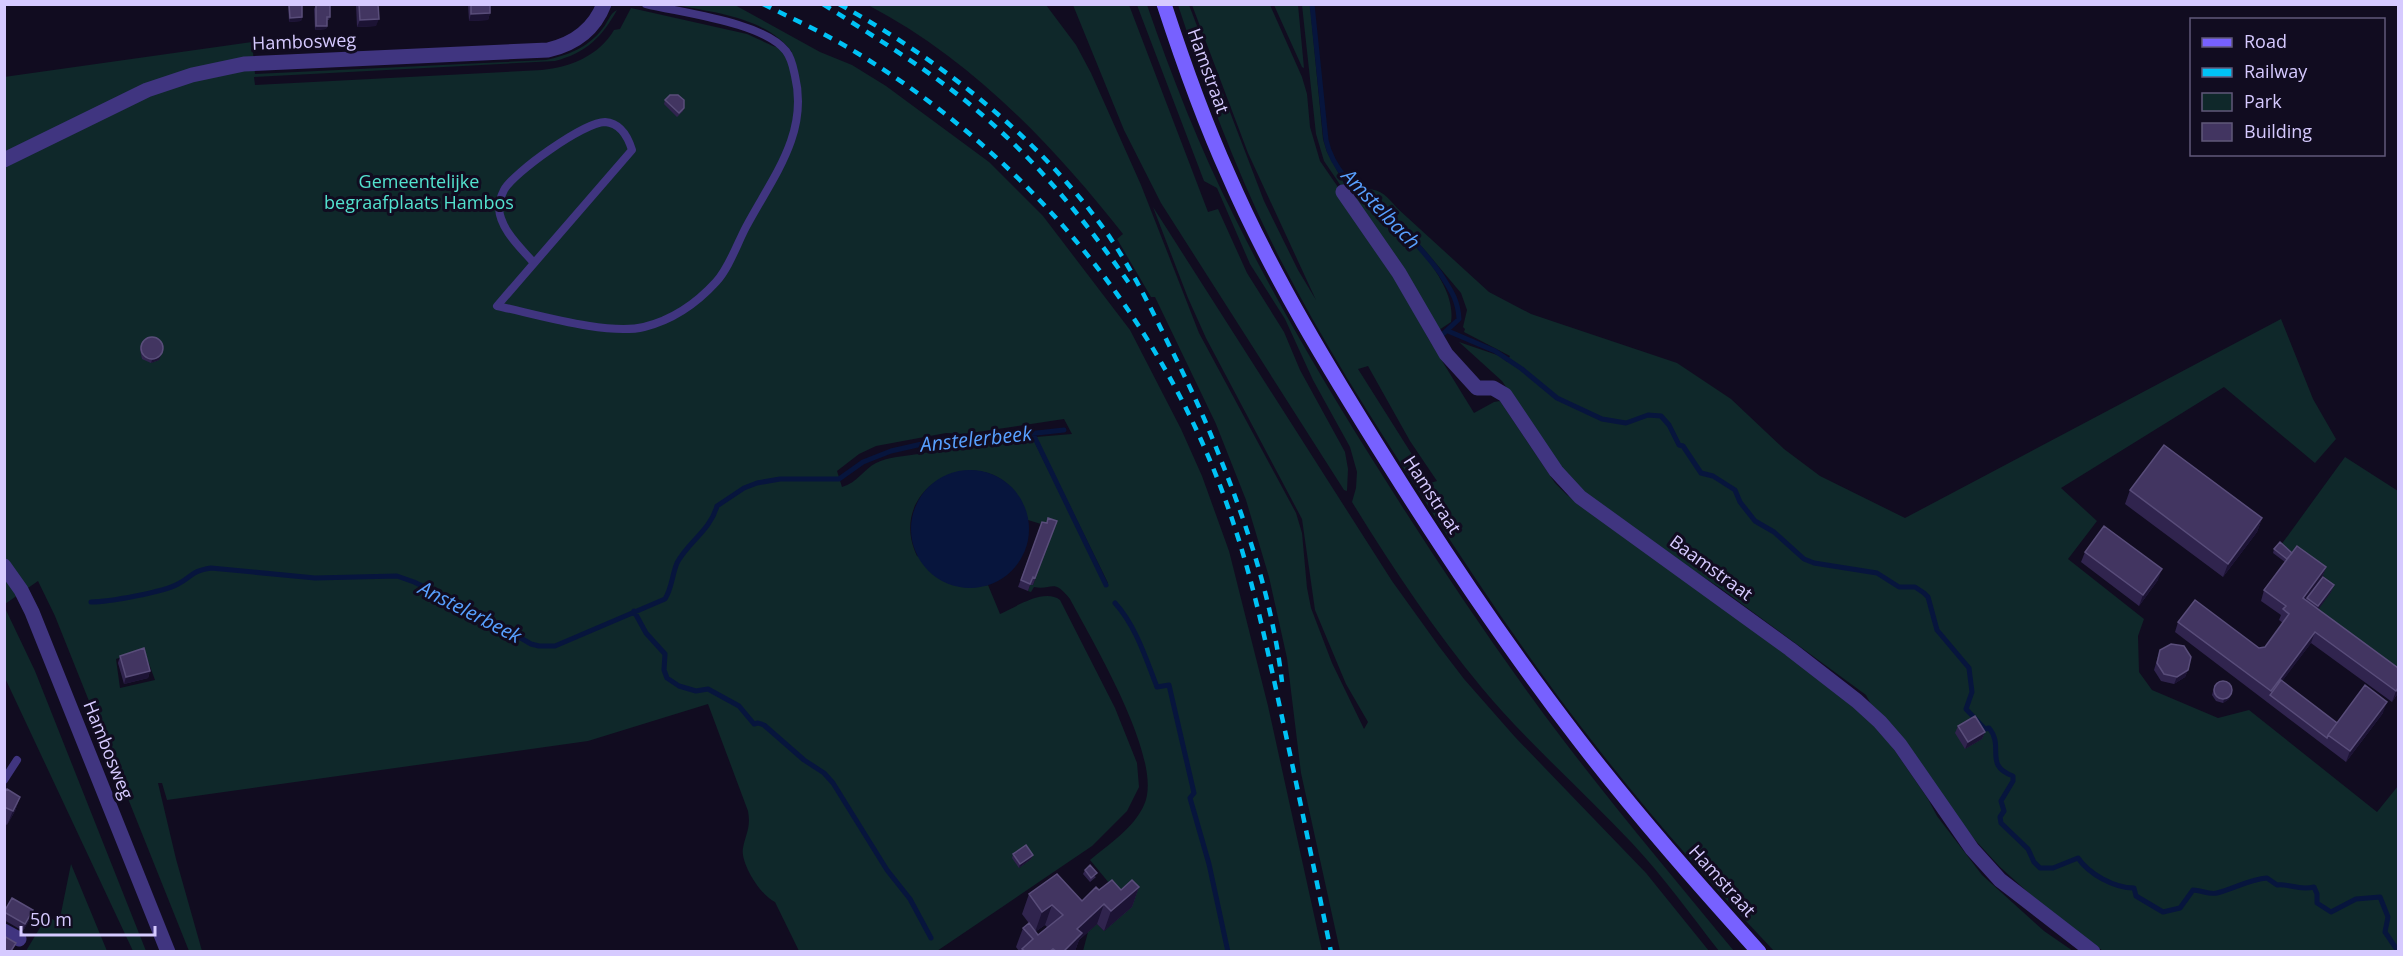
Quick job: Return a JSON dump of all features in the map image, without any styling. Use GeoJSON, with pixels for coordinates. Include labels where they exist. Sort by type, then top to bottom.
{"type":"FeatureCollection","features":[{"type":"Feature","properties":{"kind":"main road","name":"Hamstraat"},"geometry":{"type":"LineString","coordinates":[[1164,4],[1201,110],[1227,174],[1261,243],[1325,360],[1413,503],[1486,612],[1580,742],[1669,850],[1759,951]]}},
{"type":"Feature","properties":{"kind":"street","name":"Hambosweg"},"geometry":{"type":"LineString","coordinates":[[4,160],[113,105],[147,90],[192,75],[244,64],[548,50],[576,40],[597,19],[604,4]]}},
{"type":"Feature","properties":{"kind":"street","name":"Baamstraat"},"geometry":{"type":"LineString","coordinates":[[1343,192],[1399,273],[1446,354],[1477,388],[1493,388],[1505,395],[1564,482],[1587,503],[1834,682],[1865,708],[1900,745],[1972,849],[2000,880],[2093,951]]}},
{"type":"Feature","properties":{"kind":"street","name":"Hambosweg"},"geometry":{"type":"LineString","coordinates":[[4,566],[21,590],[32,612],[168,951]]}},
{"type":"Feature","properties":{"kind":"street"},"geometry":{"type":"LineString","coordinates":[[4,931],[19,939]]}},
{"type":"Feature","properties":{"kind":"lane"},"geometry":{"type":"LineString","coordinates":[[533,262],[500,217],[499,206],[504,188],[557,143],[598,124],[606,122],[618,126],[628,139],[632,150],[496,306],[621,331],[644,327],[672,317],[698,301],[718,280],[786,157],[797,126],[799,92],[792,60],[786,51],[772,38],[745,27],[646,4]]}},
{"type":"Feature","properties":{"kind":"lane"},"geometry":{"type":"LineString","coordinates":[[4,780],[17,759]]}},
{"type":"Feature","properties":{"kind":"green space","name":"Gemeentelijke begraafplaats Hambos"},"geometry":{"type":"Polygon","coordinates":[[[733,4],[820,52],[852,65],[886,86],[989,162],[1043,216],[1130,330],[1181,429],[1202,476],[1229,551],[1268,706],[1322,951],[1083,951],[1088,932],[1097,924],[1104,931],[1120,917],[1119,895],[1090,860],[1120,836],[1140,813],[1148,785],[1144,760],[1136,732],[1123,701],[1070,599],[1060,588],[1052,586],[1034,587],[1031,592],[1028,591],[1030,585],[1033,585],[1054,528],[1028,520],[1015,492],[996,476],[973,471],[950,475],[930,486],[915,505],[910,528],[917,556],[984,586],[988,585],[1000,614],[1038,597],[1046,596],[1060,600],[1115,708],[1137,763],[1139,787],[1127,811],[1092,846],[937,951],[799,951],[775,902],[769,899],[758,886],[745,862],[743,848],[749,826],[748,811],[708,704],[588,741],[167,800],[162,783],[158,783],[176,859],[202,951],[189,951],[55,616],[38,581],[5,604],[4,77],[252,42],[255,74],[546,60],[563,56],[585,45],[597,35],[617,10],[599,36],[592,43],[566,58],[555,61],[254,77],[255,85],[542,70],[573,63],[592,53],[608,39],[614,30],[620,29],[631,8],[747,34],[792,52],[781,40],[754,24],[723,14],[676,5],[733,4]],[[1064,419],[964,434],[946,433],[876,446],[859,454],[837,471],[842,487],[876,463],[891,458],[991,442],[1034,441],[1105,584],[1108,583],[1036,437],[1072,434],[1064,419]],[[144,650],[116,659],[120,688],[155,680],[144,650]]]}},
{"type":"Feature","properties":{"kind":"green space"},"geometry":{"type":"Polygon","coordinates":[[[868,5],[1046,5],[1076,45],[1091,73],[1141,185],[1199,333],[1296,513],[1302,533],[1311,608],[1332,663],[1364,729],[1368,722],[1346,684],[1315,610],[1302,519],[1206,338],[1153,207],[1392,581],[1438,645],[1464,679],[1515,737],[1646,873],[1709,951],[1340,951],[1301,773],[1287,658],[1269,577],[1246,500],[1216,424],[1155,297],[1151,297],[1117,239],[1123,234],[1038,136],[975,77],[906,27],[868,5]]]}},
{"type":"Feature","properties":{"kind":"green space"},"geometry":{"type":"Polygon","coordinates":[[[1073,5],[1129,5],[1208,212],[1218,209],[1247,273],[1284,332],[1300,370],[1345,452],[1348,469],[1347,491],[1344,490],[1161,203],[1124,130],[1073,5]]]}},
{"type":"Feature","properties":{"kind":"green space"},"geometry":{"type":"Polygon","coordinates":[[[1137,5],[1147,5],[1198,139],[1252,252],[1307,352],[1386,481],[1517,678],[1648,847],[1734,951],[1719,951],[1643,855],[1518,728],[1482,688],[1430,621],[1367,526],[1352,502],[1357,472],[1350,447],[1313,380],[1285,319],[1250,264],[1217,188],[1204,181],[1137,5]]]}},
{"type":"Feature","properties":{"kind":"green space"},"geometry":{"type":"Polygon","coordinates":[[[1178,5],[1189,5],[1264,201],[1298,270],[1316,300],[1248,153],[1192,5],[1270,5],[1302,77],[1307,94],[1310,127],[1320,161],[1382,251],[1428,338],[1474,413],[1500,401],[1555,483],[1567,495],[1771,640],[1880,729],[1937,816],[1982,875],[2044,931],[2073,951],[1774,951],[1660,825],[1573,716],[1506,623],[1402,466],[1329,348],[1279,257],[1236,164],[1178,5]],[[1368,366],[1358,369],[1430,483],[1437,481],[1410,441],[1368,366]]]}},
{"type":"Feature","properties":{"kind":"green space"},"geometry":{"type":"Polygon","coordinates":[[[1274,5],[1298,5],[1304,68],[1302,67],[1274,5]]]}},
{"type":"Feature","properties":{"kind":"green space"},"geometry":{"type":"Polygon","coordinates":[[[1302,5],[1310,5],[1323,139],[1327,152],[1346,187],[1343,189],[1324,161],[1316,134],[1302,5]]]}},
{"type":"Feature","properties":{"kind":"green space"},"geometry":{"type":"Polygon","coordinates":[[[1365,189],[1375,190],[1387,197],[1489,292],[1531,314],[1677,363],[1731,399],[1784,449],[1820,476],[1905,518],[2281,319],[2313,399],[2336,439],[2315,463],[2224,387],[2061,488],[2097,521],[2068,559],[2144,619],[2138,636],[2139,672],[2152,690],[2218,718],[2249,710],[2377,812],[2398,786],[2398,951],[2103,951],[2054,916],[2000,867],[1975,840],[1875,712],[1866,695],[1720,588],[1607,514],[1564,472],[1502,381],[1459,342],[1500,356],[1507,362],[1510,356],[1464,332],[1467,310],[1461,293],[1423,248],[1365,189]]]}},
{"type":"Feature","properties":{"kind":"green space"},"geometry":{"type":"Polygon","coordinates":[[[1351,191],[1379,210],[1423,254],[1445,288],[1451,305],[1451,322],[1439,330],[1351,191]]]}},
{"type":"Feature","properties":{"kind":"green space"},"geometry":{"type":"Polygon","coordinates":[[[2345,457],[2398,491],[2398,672],[2313,611],[2331,582],[2281,545],[2345,457]]]}},
{"type":"Feature","properties":{"kind":"green space"},"geometry":{"type":"Polygon","coordinates":[[[4,606],[35,671],[146,951],[133,951],[5,678],[4,606]]]}},
{"type":"Feature","properties":{"kind":"green space"},"geometry":{"type":"Polygon","coordinates":[[[71,864],[107,951],[26,951],[47,916],[59,923],[71,864]]]}},
{"type":"Feature","properties":{"kind":"water"},"geometry":{"type":"Polygon","coordinates":[[[970,470],[993,475],[1012,487],[1024,506],[1029,529],[1024,552],[1012,571],[993,583],[970,588],[947,583],[928,571],[916,552],[911,529],[916,506],[928,487],[947,475],[970,470]]]}},
{"type":"Feature","properties":{"kind":"building"},"geometry":{"type":"Polygon","coordinates":[[[289,4],[302,4],[302,17],[290,18],[289,4]]]}},
{"type":"Feature","properties":{"kind":"building"},"geometry":{"type":"Polygon","coordinates":[[[359,4],[378,4],[379,19],[360,20],[359,4]]]}},
{"type":"Feature","properties":{"kind":"building"},"geometry":{"type":"Polygon","coordinates":[[[471,4],[490,4],[490,13],[471,14],[471,4]]]}},
{"type":"Feature","properties":{"kind":"building"},"geometry":{"type":"Polygon","coordinates":[[[316,5],[330,5],[327,26],[316,26],[316,5]]]}},
{"type":"Feature","properties":{"kind":"building"},"geometry":{"type":"Polygon","coordinates":[[[670,95],[678,95],[684,100],[684,108],[679,113],[665,100],[670,95]]]}},
{"type":"Feature","properties":{"kind":"building"},"geometry":{"type":"Polygon","coordinates":[[[152,337],[160,340],[163,348],[160,356],[152,359],[144,356],[141,348],[144,340],[152,337]]]}},
{"type":"Feature","properties":{"kind":"building"},"geometry":{"type":"Polygon","coordinates":[[[2164,445],[2262,518],[2228,564],[2130,490],[2164,445]]]}},
{"type":"Feature","properties":{"kind":"building"},"geometry":{"type":"Polygon","coordinates":[[[1048,518],[1057,521],[1035,578],[1033,577],[1030,584],[1021,580],[1042,522],[1047,523],[1048,518]]]}},
{"type":"Feature","properties":{"kind":"building"},"geometry":{"type":"Polygon","coordinates":[[[2104,526],[2162,569],[2143,595],[2085,552],[2104,526]]]}},
{"type":"Feature","properties":{"kind":"building"},"geometry":{"type":"Polygon","coordinates":[[[2280,542],[2292,553],[2287,559],[2274,549],[2280,542]]]}},
{"type":"Feature","properties":{"kind":"building"},"geometry":{"type":"Polygon","coordinates":[[[2297,546],[2326,567],[2303,598],[2398,668],[2396,691],[2315,632],[2271,691],[2178,622],[2195,600],[2259,648],[2265,647],[2289,614],[2283,609],[2286,606],[2264,590],[2297,546]]]}},
{"type":"Feature","properties":{"kind":"building"},"geometry":{"type":"Polygon","coordinates":[[[2323,577],[2334,585],[2318,606],[2307,598],[2323,577]]]}},
{"type":"Feature","properties":{"kind":"building"},"geometry":{"type":"Polygon","coordinates":[[[2171,644],[2184,646],[2191,657],[2188,670],[2177,677],[2164,674],[2157,663],[2160,650],[2171,644]]]}},
{"type":"Feature","properties":{"kind":"building"},"geometry":{"type":"Polygon","coordinates":[[[144,648],[150,671],[126,677],[120,656],[144,648]]]}},
{"type":"Feature","properties":{"kind":"building"},"geometry":{"type":"Polygon","coordinates":[[[2281,680],[2337,723],[2327,738],[2270,695],[2281,680]]]}},
{"type":"Feature","properties":{"kind":"building"},"geometry":{"type":"Polygon","coordinates":[[[2223,681],[2231,686],[2232,690],[2227,698],[2223,699],[2215,694],[2214,690],[2219,682],[2223,681]]]}},
{"type":"Feature","properties":{"kind":"building"},"geometry":{"type":"Polygon","coordinates":[[[2365,685],[2387,702],[2350,751],[2328,735],[2365,685]]]}},
{"type":"Feature","properties":{"kind":"building"},"geometry":{"type":"Polygon","coordinates":[[[1975,716],[1985,732],[1968,742],[1958,726],[1975,716]]]}},
{"type":"Feature","properties":{"kind":"building"},"geometry":{"type":"Polygon","coordinates":[[[7,789],[20,797],[13,811],[4,807],[4,793],[7,789]]]}},
{"type":"Feature","properties":{"kind":"building"},"geometry":{"type":"Polygon","coordinates":[[[1026,845],[1033,855],[1020,864],[1013,854],[1026,845]]]}},
{"type":"Feature","properties":{"kind":"building"},"geometry":{"type":"Polygon","coordinates":[[[1090,865],[1097,873],[1091,878],[1085,870],[1090,865]]]}},
{"type":"Feature","properties":{"kind":"building"},"geometry":{"type":"Polygon","coordinates":[[[1057,874],[1082,901],[1096,887],[1099,890],[1112,880],[1121,890],[1132,880],[1139,887],[1111,911],[1104,904],[1077,929],[1082,933],[1064,951],[1053,949],[1025,951],[1022,949],[1033,939],[1023,928],[1029,923],[1038,935],[1063,915],[1052,905],[1042,912],[1029,894],[1057,874]]]}},
{"type":"Feature","properties":{"kind":"building"},"geometry":{"type":"Polygon","coordinates":[[[12,898],[33,910],[25,924],[4,912],[12,898]]]}},
{"type":"Feature","properties":{"kind":"building"},"geometry":{"type":"Polygon","coordinates":[[[4,936],[16,943],[11,951],[4,951],[4,936]]]}},
{"type":"Feature","properties":{"kind":"waterway","name":"Amstelbach"},"geometry":{"type":"LineString","coordinates":[[1312,4],[1326,140],[1330,154],[1345,177],[1408,235],[1447,284],[1455,300],[1459,319],[1443,334]]}},
{"type":"Feature","properties":{"kind":"waterway"},"geometry":{"type":"LineString","coordinates":[[1448,331],[1495,351],[1522,369],[1557,398],[1602,419],[1626,423],[1648,415],[1661,416],[1669,425],[1679,445],[1683,446],[1701,473],[1713,476],[1735,490],[1740,502],[1755,521],[1774,532],[1804,559],[1814,563],[1877,573],[1899,587],[1915,587],[1924,593],[1928,597],[1937,630],[1969,668],[1972,692],[1966,709],[1985,729],[1989,728],[1995,742],[1996,761],[2004,772],[2013,776],[2013,781],[2001,801],[2004,811],[2000,817],[2001,823],[2028,849],[2034,862],[2040,868],[2053,868],[2078,858],[2103,879],[2118,886],[2134,888],[2136,896],[2163,912],[2180,908],[2193,890],[2217,893],[2254,880],[2267,878],[2277,885],[2314,887],[2317,903],[2331,912],[2356,899],[2380,897],[2388,917],[2385,932],[2398,951]]}},
{"type":"Feature","properties":{"kind":"waterway","name":"Anstelerbeek"},"geometry":{"type":"LineString","coordinates":[[91,602],[161,590],[178,584],[196,572],[211,568],[315,578],[397,576],[473,610],[531,644],[555,646],[665,599],[677,563],[714,515],[717,506],[744,488],[780,479],[839,479],[863,462],[891,451],[944,439],[972,440],[1064,430]]}},
{"type":"Feature","properties":{"kind":"waterway"},"geometry":{"type":"LineString","coordinates":[[1033,434],[1106,585]]}},
{"type":"Feature","properties":{"kind":"waterway"},"geometry":{"type":"LineString","coordinates":[[1115,603],[1135,632],[1157,687],[1169,685],[1194,793],[1190,798],[1209,864],[1228,952]]}},
{"type":"Feature","properties":{"kind":"waterway"},"geometry":{"type":"LineString","coordinates":[[634,611],[646,633],[665,654],[664,670],[667,678],[679,686],[696,691],[708,689],[739,706],[754,724],[764,725],[804,760],[824,773],[833,783],[887,870],[910,899],[931,938]]}},
{"type":"Feature","properties":{"kind":"railway"},"geometry":{"type":"LineString","coordinates":[[763,4],[847,47],[913,90],[975,138],[1032,192],[1084,251],[1131,314],[1172,381],[1206,451],[1234,525],[1248,573],[1272,669],[1331,952]]}},
{"type":"Feature","properties":{"kind":"railway"},"geometry":{"type":"LineString","coordinates":[[823,4],[929,73],[1008,138],[1065,199],[1131,286]]}},
{"type":"Feature","properties":{"kind":"railway"},"geometry":{"type":"LineString","coordinates":[[839,4],[915,51],[987,105],[1052,167],[1082,200],[1109,236],[1133,275],[1189,384],[1230,482],[1266,595],[1282,682]]}}]}
